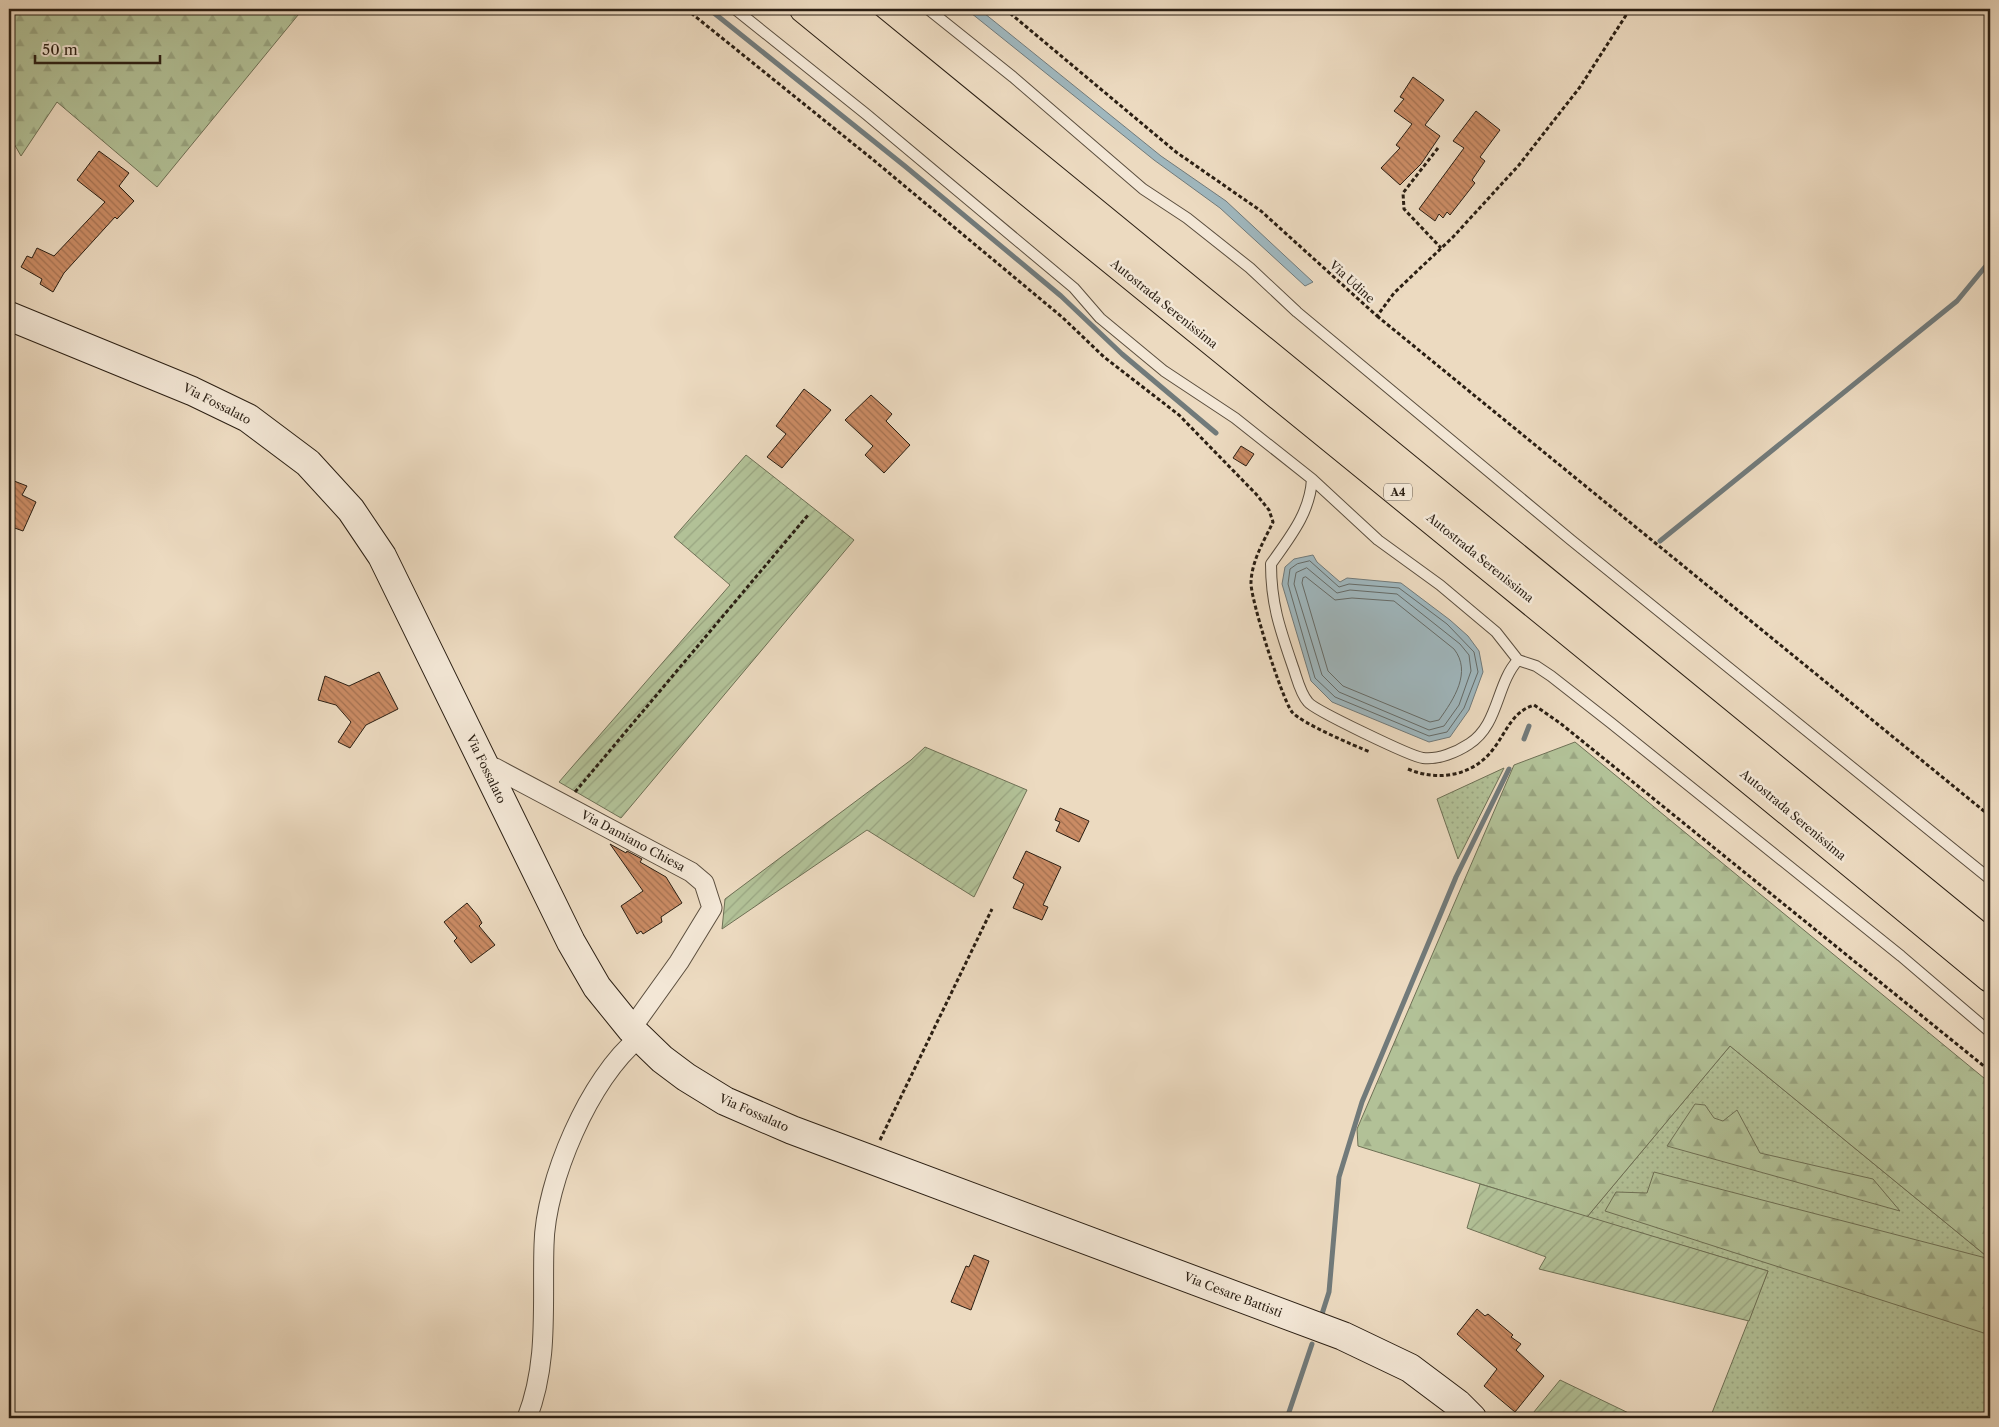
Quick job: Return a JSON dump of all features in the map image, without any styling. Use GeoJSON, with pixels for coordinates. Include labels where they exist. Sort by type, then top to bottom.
{"type":"FeatureCollection","features":[{"type":"Feature","properties":{"kind":"highway","name":"Autostrada Serenissima"},"geometry":{"type":"LineString","coordinates":[[804,9],[1240,366],[1442,527],[1990,978]]}},
{"type":"Feature","properties":{"kind":"highway","name":"Autostrada Serenissima"},"geometry":{"type":"LineString","coordinates":[[846,9],[1990,945]]}},
{"type":"Feature","properties":{"kind":"street","name":"Via Fossalato"},"geometry":{"type":"LineString","coordinates":[[9,316],[192,391],[248,418],[308,463],[352,510],[382,556],[571,942],[597,987],[635,1034],[686,1077],[725,1101],[792,1130],[979,1200]]}},
{"type":"Feature","properties":{"kind":"street","name":"Via Damiano Chiesa"},"geometry":{"type":"LineString","coordinates":[[487,772],[495,768],[691,872],[704,883],[712,908],[635,1034]]}},
{"type":"Feature","properties":{"kind":"street"},"geometry":{"type":"LineString","coordinates":[[527,1418],[533,1403],[542,1359],[545,1310],[544,1244],[548,1208],[561,1163],[600,1082],[635,1034]]}},
{"type":"Feature","properties":{"kind":"street","name":"Via Cesare Battisti"},"geometry":{"type":"LineString","coordinates":[[979,1200],[1343,1336],[1410,1368],[1458,1404],[1472,1418]]}},
{"type":"Feature","properties":{"kind":"lane"},"geometry":{"type":"LineString","coordinates":[[734,9],[866,114],[1074,288],[1100,318],[1150,359],[1235,418],[1312,479],[1378,540],[1440,585],[1496,632],[1518,660],[1536,666],[1551,676],[1611,723],[1901,956],[1990,1032]]}},
{"type":"Feature","properties":{"kind":"lane"},"geometry":{"type":"LineString","coordinates":[[928,9],[1013,77],[1143,189],[1187,218],[1250,268],[1297,312],[1571,540],[1990,879]]}},
{"type":"Feature","properties":{"kind":"lane"},"geometry":{"type":"LineString","coordinates":[[1312,479],[1311,494],[1302,519],[1271,564],[1275,617],[1298,683],[1307,702],[1322,713],[1422,758],[1447,755],[1471,743],[1488,724],[1510,668],[1518,660]]}},
{"type":"Feature","properties":{"kind":"path"},"geometry":{"type":"LineString","coordinates":[[686,9],[871,158],[1062,317],[1104,357],[1179,415],[1256,494],[1269,510],[1273,522],[1254,563],[1250,584],[1265,641],[1286,699],[1293,713],[1336,737],[1371,753]]}},
{"type":"Feature","properties":{"kind":"path","name":"Via Udine"},"geometry":{"type":"LineString","coordinates":[[1005,9],[1176,152],[1261,211],[1377,316],[1394,293],[1442,248],[1519,165],[1580,87],[1630,9]]}},
{"type":"Feature","properties":{"kind":"path"},"geometry":{"type":"LineString","coordinates":[[1438,148],[1403,193],[1404,208],[1442,248]]}},
{"type":"Feature","properties":{"kind":"path"},"geometry":{"type":"LineString","coordinates":[[1377,316],[1990,816]]}},
{"type":"Feature","properties":{"kind":"path"},"geometry":{"type":"LineString","coordinates":[[565,804],[808,515]]}},
{"type":"Feature","properties":{"kind":"path"},"geometry":{"type":"LineString","coordinates":[[1406,768],[1443,777],[1470,769],[1492,750],[1521,709],[1534,705],[1568,729],[1990,1071]]}},
{"type":"Feature","properties":{"kind":"path"},"geometry":{"type":"LineString","coordinates":[[871,1159],[992,909]]}},
{"type":"Feature","properties":{"kind":"green space"},"geometry":{"type":"Polygon","coordinates":[[[9,9],[303,9],[157,187],[57,102],[21,156],[9,135],[9,9]]]}},
{"type":"Feature","properties":{"kind":"green space"},"geometry":{"type":"Polygon","coordinates":[[[746,455],[854,540],[621,818],[559,782],[730,585],[674,537],[746,455]]]}},
{"type":"Feature","properties":{"kind":"green space"},"geometry":{"type":"Polygon","coordinates":[[[1575,742],[1990,1083],[1990,1259],[1730,1046],[1587,1217],[1358,1146],[1357,1129],[1514,765],[1575,742]]]}},
{"type":"Feature","properties":{"kind":"green space"},"geometry":{"type":"Polygon","coordinates":[[[925,747],[1027,790],[974,897],[867,830],[722,929],[725,899],[911,760],[925,747]]]}},
{"type":"Feature","properties":{"kind":"green space"},"geometry":{"type":"Polygon","coordinates":[[[1504,768],[1458,859],[1437,799],[1504,768]]]}},
{"type":"Feature","properties":{"kind":"green space"},"geometry":{"type":"Polygon","coordinates":[[[1730,1046],[1990,1259],[1990,1418],[1710,1418],[1768,1271],[1587,1217],[1730,1046]]]}},
{"type":"Feature","properties":{"kind":"green space"},"geometry":{"type":"Polygon","coordinates":[[[1695,1104],[1705,1105],[1714,1118],[1723,1121],[1737,1110],[1760,1153],[1873,1179],[1900,1211],[1667,1146],[1695,1104]]]}},
{"type":"Feature","properties":{"kind":"green space"},"geometry":{"type":"Polygon","coordinates":[[[1654,1172],[1990,1259],[1990,1335],[1605,1211],[1616,1192],[1647,1193],[1654,1172]]]}},
{"type":"Feature","properties":{"kind":"green space"},"geometry":{"type":"Polygon","coordinates":[[[1480,1184],[1768,1271],[1749,1321],[1539,1269],[1546,1257],[1467,1228],[1480,1184]]]}},
{"type":"Feature","properties":{"kind":"green space"},"geometry":{"type":"Polygon","coordinates":[[[1560,1380],[1639,1418],[1529,1418],[1560,1380]]]}},
{"type":"Feature","properties":{"kind":"water"},"geometry":{"type":"Polygon","coordinates":[[[966,9],[979,9],[1161,156],[1226,201],[1313,282],[1305,286],[1220,208],[1154,160],[966,9]]]}},
{"type":"Feature","properties":{"kind":"water"},"geometry":{"type":"Polygon","coordinates":[[[1313,555],[1317,562],[1340,582],[1347,578],[1401,583],[1468,636],[1479,651],[1483,672],[1469,710],[1450,737],[1429,742],[1332,702],[1311,681],[1282,584],[1285,567],[1294,559],[1313,555]]]}},
{"type":"Feature","properties":{"kind":"building"},"geometry":{"type":"Polygon","coordinates":[[[1413,77],[1444,100],[1425,125],[1440,136],[1421,164],[1400,185],[1381,168],[1400,148],[1396,145],[1412,124],[1394,111],[1404,99],[1400,97],[1413,77]]]}},
{"type":"Feature","properties":{"kind":"building"},"geometry":{"type":"Polygon","coordinates":[[[1476,111],[1500,130],[1480,157],[1485,161],[1472,180],[1475,183],[1450,215],[1447,212],[1443,218],[1439,214],[1435,221],[1419,209],[1464,148],[1453,141],[1476,111]]]}},
{"type":"Feature","properties":{"kind":"building"},"geometry":{"type":"Polygon","coordinates":[[[99,151],[129,173],[119,186],[134,201],[117,219],[115,217],[64,273],[53,292],[40,284],[42,279],[21,267],[27,256],[32,258],[37,248],[54,256],[105,202],[77,180],[99,151]]]}},
{"type":"Feature","properties":{"kind":"building"},"geometry":{"type":"Polygon","coordinates":[[[804,389],[831,410],[782,468],[767,457],[786,434],[776,426],[804,389]]]}},
{"type":"Feature","properties":{"kind":"building"},"geometry":{"type":"Polygon","coordinates":[[[871,395],[892,414],[886,421],[910,445],[884,473],[865,455],[873,446],[845,420],[871,395]]]}},
{"type":"Feature","properties":{"kind":"building"},"geometry":{"type":"Polygon","coordinates":[[[1241,446],[1254,454],[1246,466],[1233,458],[1241,446]]]}},
{"type":"Feature","properties":{"kind":"building"},"geometry":{"type":"Polygon","coordinates":[[[9,479],[27,486],[22,495],[36,502],[23,531],[9,526],[9,479]]]}},
{"type":"Feature","properties":{"kind":"building"},"geometry":{"type":"Polygon","coordinates":[[[379,672],[398,709],[366,725],[350,748],[338,742],[351,722],[336,705],[318,700],[325,676],[349,686],[379,672]]]}},
{"type":"Feature","properties":{"kind":"building"},"geometry":{"type":"Polygon","coordinates":[[[1060,808],[1089,821],[1079,842],[1056,831],[1060,822],[1055,820],[1060,808]]]}},
{"type":"Feature","properties":{"kind":"building"},"geometry":{"type":"Polygon","coordinates":[[[610,844],[642,859],[640,862],[666,877],[682,903],[661,917],[662,922],[643,934],[641,931],[637,934],[621,906],[643,891],[610,844]]]}},
{"type":"Feature","properties":{"kind":"building"},"geometry":{"type":"Polygon","coordinates":[[[1026,851],[1061,867],[1043,905],[1048,907],[1042,920],[1013,908],[1024,884],[1013,878],[1026,851]]]}},
{"type":"Feature","properties":{"kind":"building"},"geometry":{"type":"Polygon","coordinates":[[[467,903],[482,923],[479,926],[495,945],[471,963],[454,941],[457,938],[444,922],[467,903]]]}},
{"type":"Feature","properties":{"kind":"building"},"geometry":{"type":"Polygon","coordinates":[[[974,1255],[989,1261],[971,1310],[951,1302],[966,1266],[969,1267],[974,1255]]]}},
{"type":"Feature","properties":{"kind":"building"},"geometry":{"type":"Polygon","coordinates":[[[1477,1309],[1485,1316],[1488,1314],[1513,1335],[1511,1337],[1521,1344],[1516,1350],[1544,1376],[1515,1412],[1484,1386],[1497,1369],[1457,1334],[1477,1309]]]}},
{"type":"Feature","properties":{"kind":"waterway"},"geometry":{"type":"LineString","coordinates":[[709,9],[906,167],[1061,296],[1122,354],[1216,433]]}},
{"type":"Feature","properties":{"kind":"waterway"},"geometry":{"type":"LineString","coordinates":[[1660,541],[1957,301],[1990,261]]}},
{"type":"Feature","properties":{"kind":"waterway"},"geometry":{"type":"LineString","coordinates":[[1524,739],[1529,726]]}},
{"type":"Feature","properties":{"kind":"waterway"},"geometry":{"type":"LineString","coordinates":[[1322,1314],[1329,1292],[1339,1177],[1362,1102],[1456,877],[1509,769]]}},
{"type":"Feature","properties":{"kind":"waterway"},"geometry":{"type":"LineString","coordinates":[[1287,1418],[1312,1344]]}}]}
